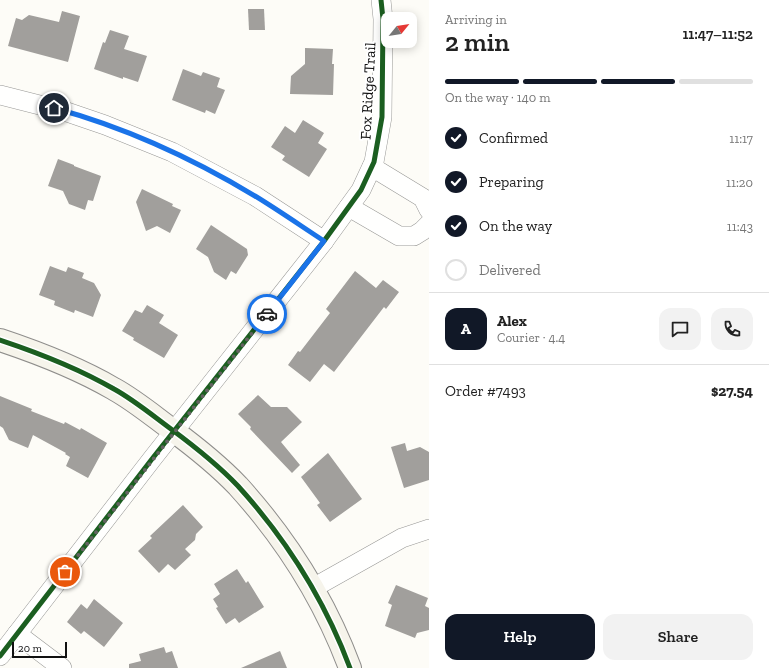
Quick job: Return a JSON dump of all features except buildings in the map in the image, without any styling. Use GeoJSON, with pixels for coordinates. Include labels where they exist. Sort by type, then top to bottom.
{"type":"FeatureCollection","features":[{"type":"Feature","properties":{"kind":"street","name":"Fox Ridge Trail"},"geometry":{"type":"LineString","coordinates":[[1,652],[17,634],[324,241],[361,190],[372,167],[377,150],[382,117],[383,18],[380,0]]}},
{"type":"Feature","properties":{"kind":"street"},"geometry":{"type":"LineString","coordinates":[[0,95],[67,112],[105,124],[172,152],[255,196],[324,241]]}},
{"type":"Feature","properties":{"kind":"street"},"geometry":{"type":"LineString","coordinates":[[372,167],[423,198],[429,210]]}},
{"type":"Feature","properties":{"kind":"street"},"geometry":{"type":"LineString","coordinates":[[349,207],[399,236],[414,236],[429,224]]}},
{"type":"Feature","properties":{"kind":"street"},"geometry":{"type":"LineString","coordinates":[[0,340],[44,355],[84,373],[136,402],[198,451],[237,485],[286,546],[313,588],[341,644],[350,668]]}},
{"type":"Feature","properties":{"kind":"street"},"geometry":{"type":"LineString","coordinates":[[313,588],[402,538],[429,529]]}},
{"type":"Feature","properties":{"kind":"street"},"geometry":{"type":"LineString","coordinates":[[17,634],[62,668]]}},
{"type":"Feature","properties":{"kind":"cycle path"},"geometry":{"type":"LineString","coordinates":[[0,656],[152,459],[324,241],[361,190],[374,162],[382,117],[383,19],[381,0]]}},
{"type":"Feature","properties":{"kind":"cycle path"},"geometry":{"type":"LineString","coordinates":[[0,340],[44,356],[100,381],[143,408],[206,456],[238,486],[256,506],[288,549],[303,572],[329,619],[350,668]]}},
{"type":"Feature","properties":{"kind":"way so far"},"geometry":{"type":"LineString","coordinates":[[65,572],[267,314]]}},
{"type":"Feature","properties":{"kind":"route"},"geometry":{"type":"LineString","coordinates":[[54,108],[105,124],[172,152],[201,166],[255,196],[324,241],[267,314]]}}]}
